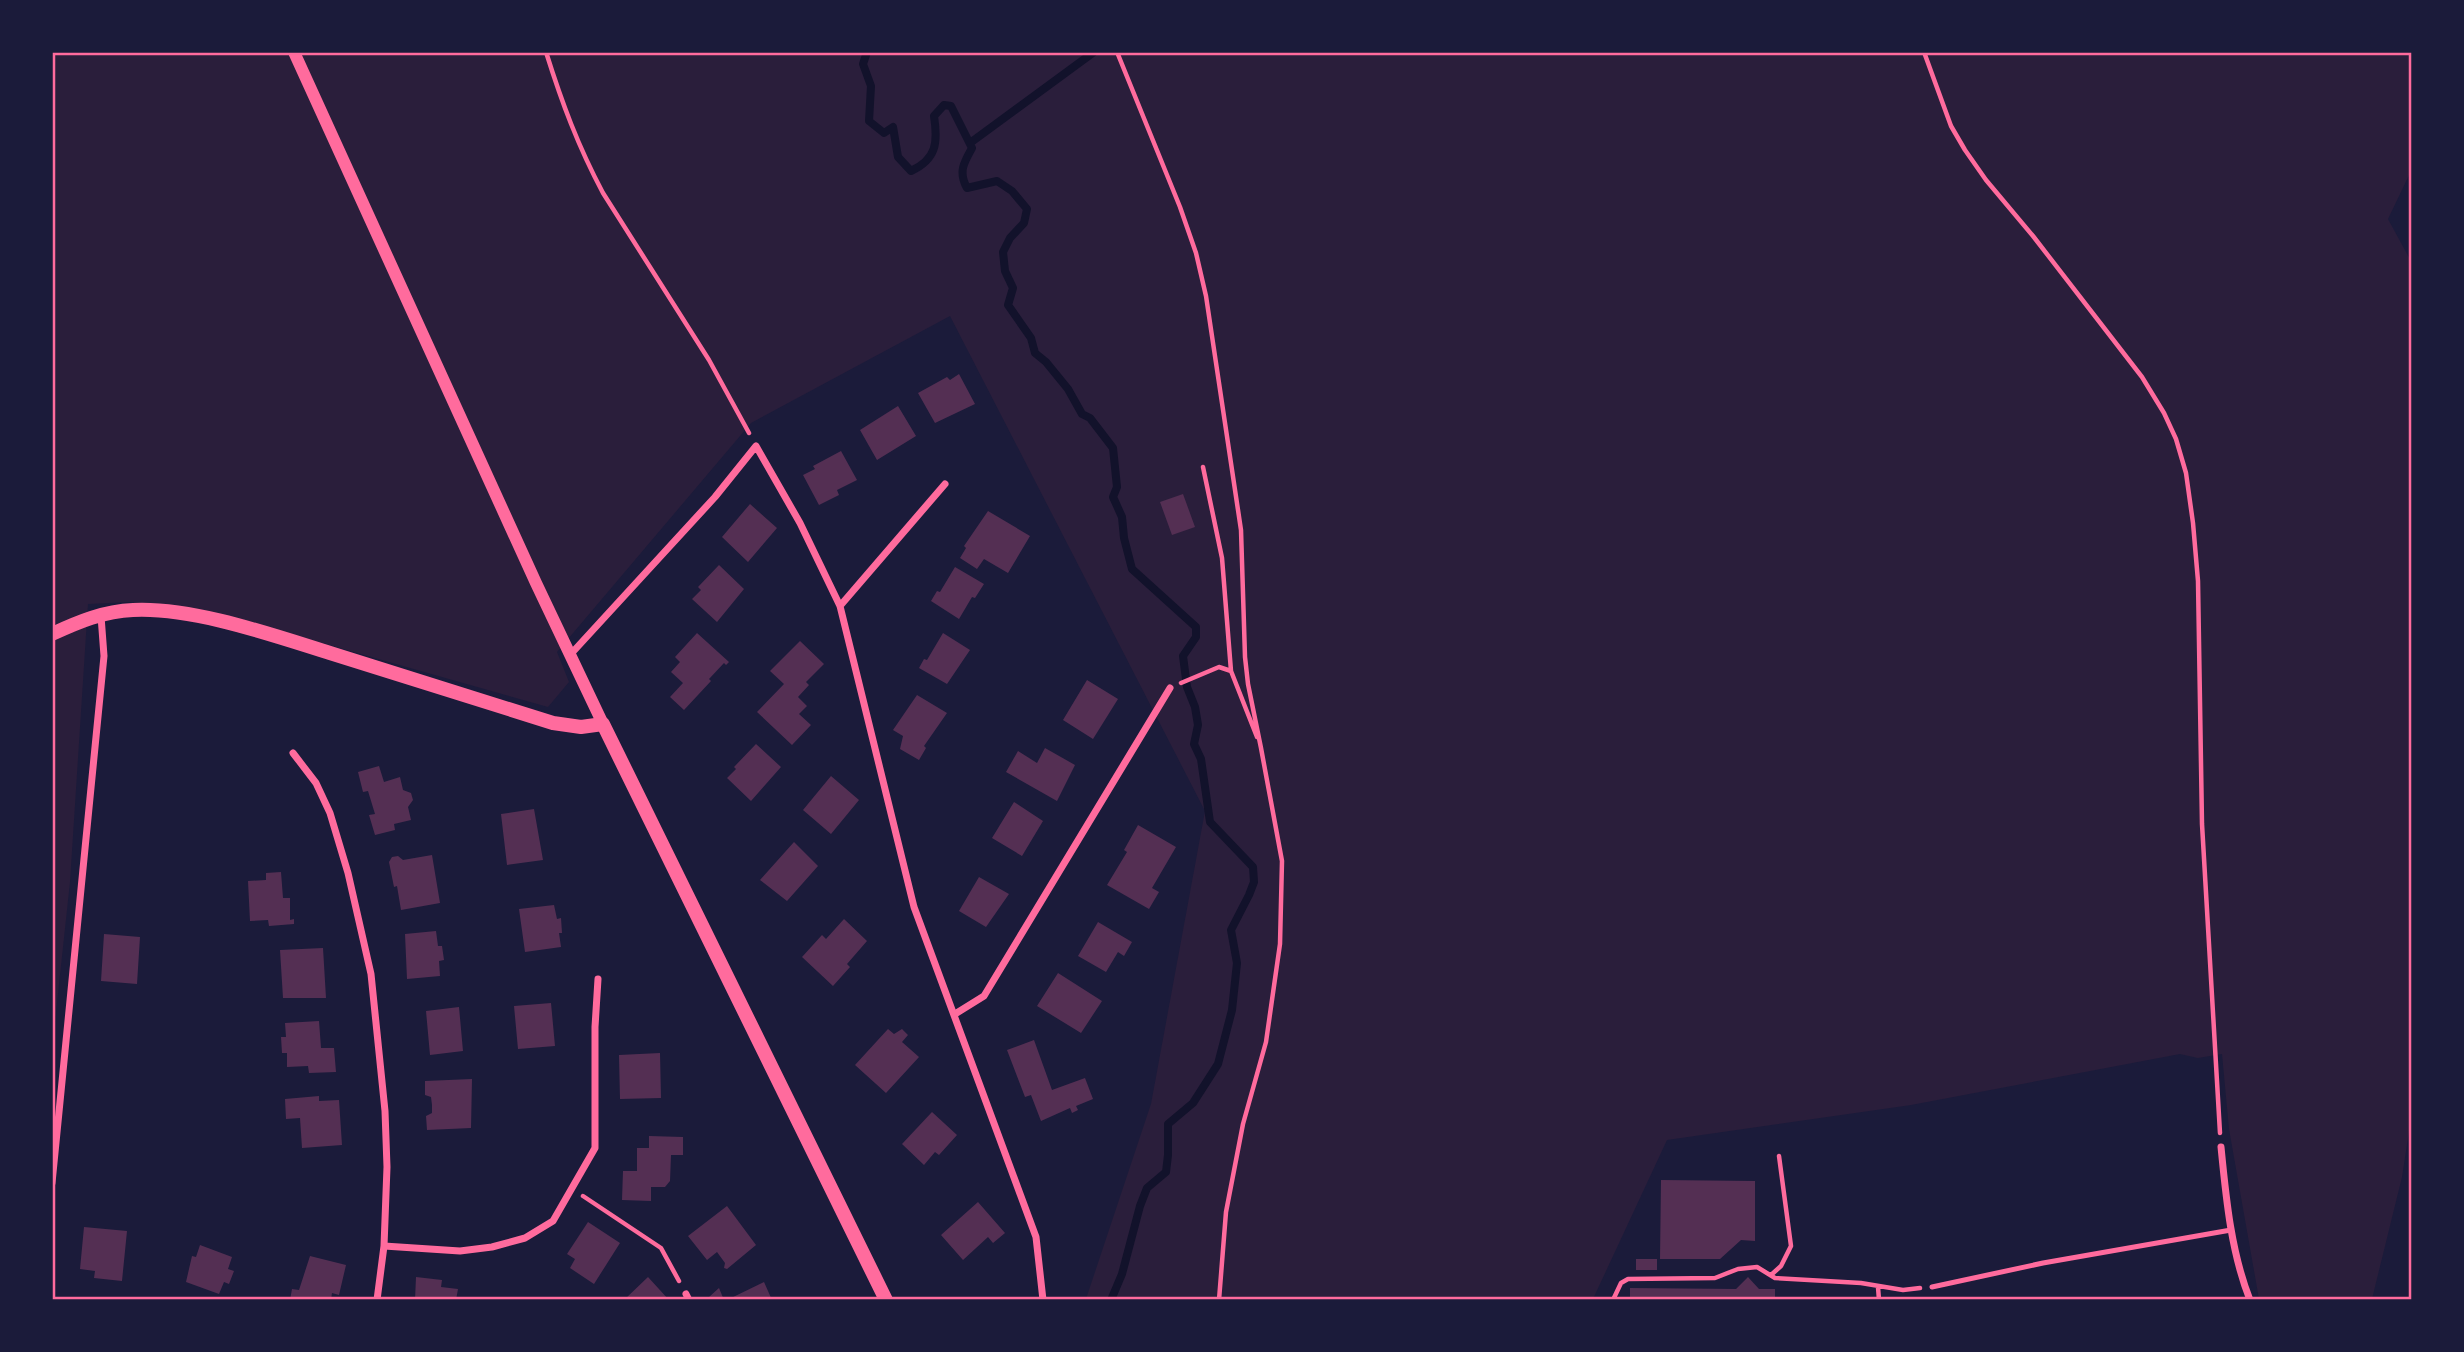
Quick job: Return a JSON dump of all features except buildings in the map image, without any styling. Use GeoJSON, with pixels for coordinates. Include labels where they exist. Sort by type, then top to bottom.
{"type":"FeatureCollection","features":[{"type":"Feature","properties":{"kind":"main road"},"geometry":{"type":"LineString","coordinates":[[52,635],[75,623],[100,615],[131,610],[162,610],[193,615],[284,639],[568,726],[593,727],[603,724],[886,1300]]}},
{"type":"Feature","properties":{"kind":"street"},"geometry":{"type":"LineString","coordinates":[[294,52],[603,724]]}},
{"type":"Feature","properties":{"kind":"street"},"geometry":{"type":"LineString","coordinates":[[570,656],[715,497],[756,446],[800,523],[840,606],[914,907],[1036,1237],[1043,1300]]}},
{"type":"Feature","properties":{"kind":"street"},"geometry":{"type":"LineString","coordinates":[[840,606],[946,484]]}},
{"type":"Feature","properties":{"kind":"street"},"geometry":{"type":"LineString","coordinates":[[52,1183],[104,656],[100,615]]}},
{"type":"Feature","properties":{"kind":"street"},"geometry":{"type":"LineString","coordinates":[[955,1014],[984,996],[1170,688]]}},
{"type":"Feature","properties":{"kind":"street"},"geometry":{"type":"LineString","coordinates":[[293,753],[316,783],[330,813],[348,873],[371,974],[385,1111],[387,1167],[384,1246],[377,1300]]}},
{"type":"Feature","properties":{"kind":"street"},"geometry":{"type":"LineString","coordinates":[[384,1246],[460,1251],[492,1247],[525,1238],[553,1221],[595,1148],[598,979]]}},
{"type":"Feature","properties":{"kind":"street"},"geometry":{"type":"LineString","coordinates":[[2221,1147],[2231,1230],[2250,1300]]}},
{"type":"Feature","properties":{"kind":"lane"},"geometry":{"type":"LineString","coordinates":[[1932,1287],[2043,1263],[2231,1230]]}},
{"type":"Feature","properties":{"kind":"path"},"geometry":{"type":"LineString","coordinates":[[546,52],[566,116],[587,164],[709,360],[756,446]]}},
{"type":"Feature","properties":{"kind":"path"},"geometry":{"type":"LineString","coordinates":[[1117,52],[1180,207],[1196,253],[1206,296],[1241,530],[1248,684],[1282,861],[1280,944],[1266,1042],[1243,1124],[1226,1212],[1219,1300]]}},
{"type":"Feature","properties":{"kind":"path"},"geometry":{"type":"LineString","coordinates":[[1924,52],[1951,126],[1965,150],[2142,377],[2176,439],[2186,473],[2198,581],[2202,824],[2221,1147]]}},
{"type":"Feature","properties":{"kind":"path"},"geometry":{"type":"LineString","coordinates":[[1203,467],[1222,558],[1231,671],[1261,748]]}},
{"type":"Feature","properties":{"kind":"path"},"geometry":{"type":"LineString","coordinates":[[1170,688],[1219,667],[1231,671]]}},
{"type":"Feature","properties":{"kind":"path"},"geometry":{"type":"LineString","coordinates":[[1770,1275],[1781,1266],[1791,1246],[1779,1156]]}},
{"type":"Feature","properties":{"kind":"path"},"geometry":{"type":"LineString","coordinates":[[585,1198],[661,1248],[688,1297]]}},
{"type":"Feature","properties":{"kind":"path"},"geometry":{"type":"LineString","coordinates":[[1613,1300],[1621,1283],[1628,1279],[1715,1278],[1746,1267],[1757,1267],[1775,1278],[1861,1283],[1903,1290],[1932,1287]]}},
{"type":"Feature","properties":{"kind":"path"},"geometry":{"type":"LineString","coordinates":[[1878,1287],[1879,1300]]}},
{"type":"Feature","properties":{"kind":"shaded area"},"geometry":{"type":"Polygon","coordinates":[[[53,53],[2411,53],[2411,171],[2388,219],[2412,263],[2412,1112],[2402,1177],[2372,1299],[2259,1299],[2229,1129],[2222,1054],[2198,1058],[2180,1054],[1911,1105],[1667,1140],[1593,1299],[1086,1299],[1151,1104],[1205,811],[950,316],[751,423],[557,652],[569,682],[548,707],[276,630],[130,602],[88,604],[70,882],[53,1040],[53,53]]]}},
{"type":"Feature","properties":{"kind":"waterway"},"geometry":{"type":"LineString","coordinates":[[867,52],[863,64],[871,86],[869,121],[884,133],[893,127],[898,157],[911,171],[926,161],[934,149],[934,116],[944,105],[951,106],[972,148],[963,172],[967,188],[997,181],[1012,191],[1027,209],[1024,223],[1010,238],[1003,252],[1005,271],[1013,288],[1008,305],[1031,338],[1035,353],[1046,362],[1068,389],[1082,414],[1090,418],[1113,448],[1117,487],[1113,497],[1122,517],[1132,569],[1196,627],[1196,637],[1183,656],[1187,687],[1195,707],[1198,725],[1194,744],[1201,759],[1210,822],[1253,867],[1254,882],[1231,930],[1237,963],[1232,1010],[1218,1064],[1193,1103],[1168,1124],[1166,1172],[1147,1188],[1122,1274],[1111,1300]]}},
{"type":"Feature","properties":{"kind":"waterway"},"geometry":{"type":"LineString","coordinates":[[970,143],[1094,52]]}}]}
